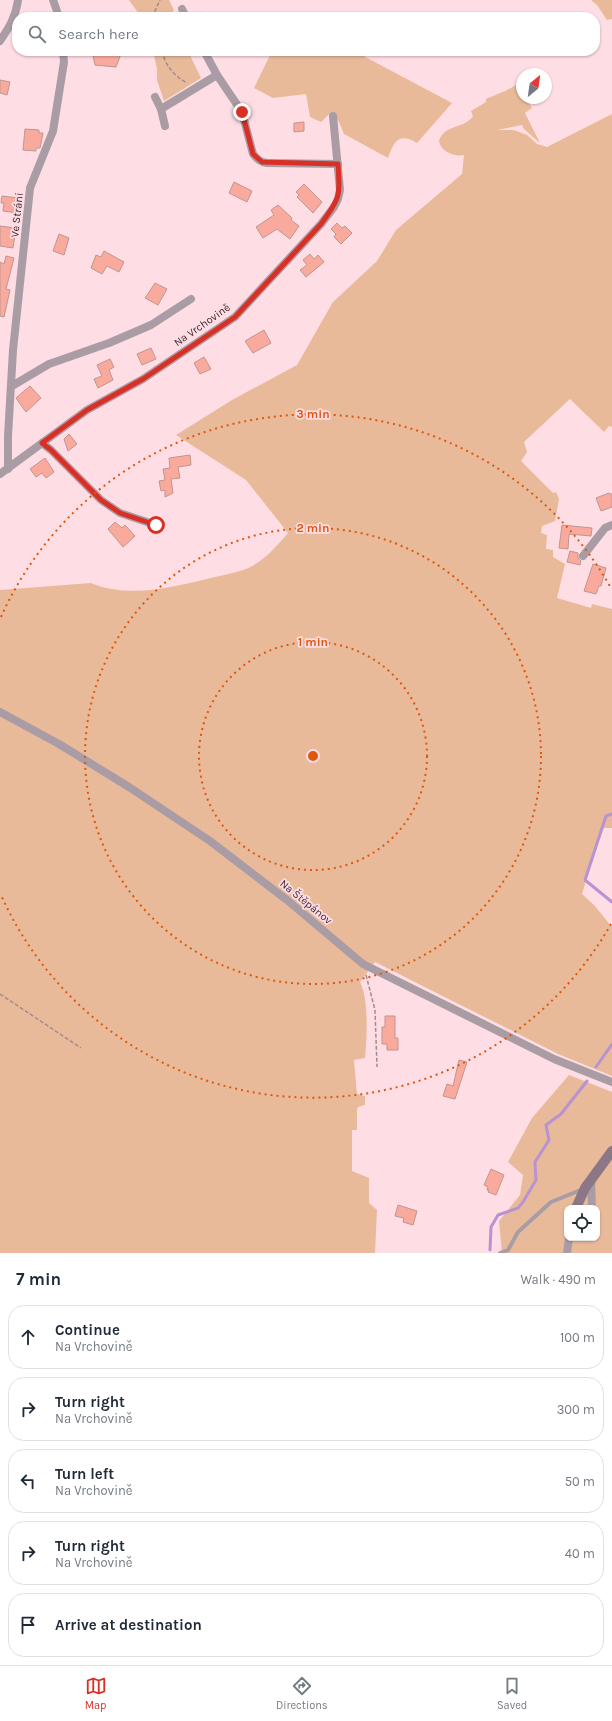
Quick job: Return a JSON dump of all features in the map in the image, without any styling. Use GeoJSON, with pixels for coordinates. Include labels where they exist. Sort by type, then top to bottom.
{"type":"FeatureCollection","features":[{"type":"Feature","properties":{"kind":"street"},"geometry":{"type":"LineString","coordinates":[[16,12],[18,0]]}},
{"type":"Feature","properties":{"kind":"street"},"geometry":{"type":"LineString","coordinates":[[53,0],[57,12]]}},
{"type":"Feature","properties":{"kind":"street"},"geometry":{"type":"LineString","coordinates":[[0,41],[12,21]]}},
{"type":"Feature","properties":{"kind":"street","name":"Ve Stráni"},"geometry":{"type":"LineString","coordinates":[[8,469],[8,436],[13,350],[30,188],[53,131],[64,62],[63,56]]}},
{"type":"Feature","properties":{"kind":"street"},"geometry":{"type":"LineString","coordinates":[[207,56],[217,75],[242,112],[253,154],[260,161],[267,163],[338,164]]}},
{"type":"Feature","properties":{"kind":"street"},"geometry":{"type":"LineString","coordinates":[[161,109],[217,75]]}},
{"type":"Feature","properties":{"kind":"street"},"geometry":{"type":"LineString","coordinates":[[155,97],[161,109],[165,126]]}},
{"type":"Feature","properties":{"kind":"street","name":"Na Vrchovině"},"geometry":{"type":"LineString","coordinates":[[0,474],[87,410],[143,379],[235,317],[321,224],[338,199],[340,190],[333,116]]}},
{"type":"Feature","properties":{"kind":"street"},"geometry":{"type":"LineString","coordinates":[[12,386],[49,364],[109,343],[151,325],[191,299]]}},
{"type":"Feature","properties":{"kind":"street"},"geometry":{"type":"LineString","coordinates":[[42,443],[51,450],[101,500],[120,513],[156,525]]}},
{"type":"Feature","properties":{"kind":"street"},"geometry":{"type":"LineString","coordinates":[[583,556],[604,528],[612,525]]}},
{"type":"Feature","properties":{"kind":"street","name":"Na Štěpánov"},"geometry":{"type":"LineString","coordinates":[[0,712],[59,744],[129,787],[210,841],[287,900],[363,964],[554,1059],[612,1082]]}},
{"type":"Feature","properties":{"kind":"street"},"geometry":{"type":"LineString","coordinates":[[578,1205],[588,1184],[612,1151]]}},
{"type":"Feature","properties":{"kind":"street"},"geometry":{"type":"LineString","coordinates":[[588,1184],[592,1205]]}},
{"type":"Feature","properties":{"kind":"street"},"geometry":{"type":"LineString","coordinates":[[567,1253],[569,1241]]}},
{"type":"Feature","properties":{"kind":"lane"},"geometry":{"type":"LineString","coordinates":[[500,1253],[508,1250],[518,1232],[551,1202],[588,1184]]}},
{"type":"Feature","properties":{"kind":"path"},"geometry":{"type":"LineString","coordinates":[[154,12],[160,0]]}},
{"type":"Feature","properties":{"kind":"path"},"geometry":{"type":"LineString","coordinates":[[164,56],[175,76],[196,88]]}},
{"type":"Feature","properties":{"kind":"path"},"geometry":{"type":"LineString","coordinates":[[363,964],[375,1010],[377,1067]]}},
{"type":"Feature","properties":{"kind":"path"},"geometry":{"type":"LineString","coordinates":[[0,994],[81,1048]]}},
{"type":"Feature","properties":{"kind":"shaded area"},"geometry":{"type":"Polygon","coordinates":[[[129,0],[169,0],[174,10],[172,12],[137,12],[129,0]]]}},
{"type":"Feature","properties":{"kind":"shaded area"},"geometry":{"type":"Polygon","coordinates":[[[591,0],[612,0],[612,19],[607,20],[597,5],[591,0]]]}},
{"type":"Feature","properties":{"kind":"shaded area"},"geometry":{"type":"Polygon","coordinates":[[[154,56],[190,56],[201,78],[164,101],[157,80],[157,69],[154,56]]]}},
{"type":"Feature","properties":{"kind":"shaded area"},"geometry":{"type":"Polygon","coordinates":[[[270,56],[363,56],[452,103],[417,143],[405,138],[398,140],[392,147],[388,158],[344,134],[339,122],[331,112],[321,122],[310,117],[306,94],[273,98],[254,88],[270,56]]]}},
{"type":"Feature","properties":{"kind":"shaded area"},"geometry":{"type":"Polygon","coordinates":[[[516,85],[516,104],[530,104],[532,108],[525,113],[540,143],[524,129],[522,125],[497,130],[514,130],[527,135],[537,144],[547,147],[612,114],[612,427],[609,426],[604,432],[570,399],[524,442],[527,452],[521,461],[553,493],[556,492],[559,499],[555,521],[542,526],[541,533],[547,535],[546,549],[553,550],[553,557],[565,564],[557,598],[591,608],[592,604],[612,609],[612,828],[602,828],[582,894],[594,905],[612,927],[612,1076],[558,1054],[375,962],[360,982],[365,998],[366,1009],[366,1050],[365,1058],[354,1060],[357,1094],[365,1096],[365,1105],[358,1107],[357,1130],[352,1130],[352,1171],[369,1178],[369,1203],[377,1210],[375,1253],[0,1253],[0,590],[91,583],[106,588],[120,590],[136,591],[166,588],[242,570],[258,563],[269,554],[288,533],[246,480],[176,435],[232,400],[297,365],[333,302],[377,261],[396,230],[462,174],[464,155],[448,153],[440,145],[439,141],[445,132],[469,120],[473,116],[471,111],[486,102],[486,99],[516,85]]]}},
{"type":"Feature","properties":{"kind":"shaded area"},"geometry":{"type":"Polygon","coordinates":[[[569,1075],[612,1092],[612,1253],[502,1253],[499,1221],[520,1195],[523,1175],[508,1162],[532,1118],[569,1075]]]}},
{"type":"Feature","properties":{"kind":"building"},"geometry":{"type":"Polygon","coordinates":[[[93,56],[120,56],[116,67],[95,65],[93,56]]]}},
{"type":"Feature","properties":{"kind":"building"},"geometry":{"type":"Polygon","coordinates":[[[0,80],[10,82],[7,95],[0,93],[0,80]]]}},
{"type":"Feature","properties":{"kind":"building"},"geometry":{"type":"Polygon","coordinates":[[[304,122],[304,131],[294,132],[294,123],[304,122]]]}},
{"type":"Feature","properties":{"kind":"building"},"geometry":{"type":"Polygon","coordinates":[[[25,129],[39,130],[39,133],[43,133],[40,148],[36,148],[36,151],[23,150],[25,129]]]}},
{"type":"Feature","properties":{"kind":"building"},"geometry":{"type":"Polygon","coordinates":[[[234,182],[252,191],[247,202],[229,193],[234,182]]]}},
{"type":"Feature","properties":{"kind":"building"},"geometry":{"type":"Polygon","coordinates":[[[304,184],[322,202],[313,213],[297,197],[299,195],[296,192],[304,184]]]}},
{"type":"Feature","properties":{"kind":"building"},"geometry":{"type":"Polygon","coordinates":[[[2,196],[19,198],[18,213],[3,211],[4,203],[1,203],[2,196]]]}},
{"type":"Feature","properties":{"kind":"building"},"geometry":{"type":"Polygon","coordinates":[[[278,205],[292,218],[291,220],[299,226],[290,239],[277,229],[263,238],[256,227],[274,215],[271,210],[278,205]]]}},
{"type":"Feature","properties":{"kind":"building"},"geometry":{"type":"Polygon","coordinates":[[[337,223],[342,228],[345,226],[352,233],[341,244],[334,237],[336,234],[331,229],[337,223]]]}},
{"type":"Feature","properties":{"kind":"building"},"geometry":{"type":"Polygon","coordinates":[[[0,226],[16,228],[13,248],[0,246],[0,226]]]}},
{"type":"Feature","properties":{"kind":"building"},"geometry":{"type":"Polygon","coordinates":[[[59,234],[69,238],[64,255],[53,251],[59,234]]]}},
{"type":"Feature","properties":{"kind":"building"},"geometry":{"type":"Polygon","coordinates":[[[104,251],[124,262],[119,272],[107,266],[102,274],[91,268],[96,255],[101,257],[104,251]]]}},
{"type":"Feature","properties":{"kind":"building"},"geometry":{"type":"Polygon","coordinates":[[[310,254],[314,259],[318,255],[324,262],[306,277],[300,270],[307,265],[303,260],[310,254]]]}},
{"type":"Feature","properties":{"kind":"building"},"geometry":{"type":"Polygon","coordinates":[[[6,256],[14,258],[6,289],[10,290],[4,317],[0,316],[0,262],[4,264],[6,256]]]}},
{"type":"Feature","properties":{"kind":"building"},"geometry":{"type":"Polygon","coordinates":[[[155,283],[167,289],[158,305],[145,298],[155,283]]]}},
{"type":"Feature","properties":{"kind":"building"},"geometry":{"type":"Polygon","coordinates":[[[264,330],[271,343],[253,353],[245,341],[264,330]]]}},
{"type":"Feature","properties":{"kind":"building"},"geometry":{"type":"Polygon","coordinates":[[[151,348],[156,359],[142,365],[137,354],[151,348]]]}},
{"type":"Feature","properties":{"kind":"building"},"geometry":{"type":"Polygon","coordinates":[[[204,357],[211,369],[200,374],[194,363],[204,357]]]}},
{"type":"Feature","properties":{"kind":"building"},"geometry":{"type":"Polygon","coordinates":[[[110,359],[114,367],[109,370],[113,380],[98,388],[94,379],[102,376],[97,365],[110,359]]]}},
{"type":"Feature","properties":{"kind":"building"},"geometry":{"type":"Polygon","coordinates":[[[30,386],[41,398],[26,412],[16,398],[30,386]]]}},
{"type":"Feature","properties":{"kind":"building"},"geometry":{"type":"Polygon","coordinates":[[[69,434],[77,444],[68,451],[64,439],[69,434]]]}},
{"type":"Feature","properties":{"kind":"building"},"geometry":{"type":"Polygon","coordinates":[[[190,455],[191,465],[178,467],[180,478],[171,479],[173,493],[165,497],[165,490],[161,491],[159,481],[165,480],[163,469],[170,468],[169,458],[190,455]]]}},
{"type":"Feature","properties":{"kind":"building"},"geometry":{"type":"Polygon","coordinates":[[[45,458],[54,472],[46,478],[42,473],[36,477],[30,469],[45,458]]]}},
{"type":"Feature","properties":{"kind":"building"},"geometry":{"type":"Polygon","coordinates":[[[609,493],[612,494],[612,507],[601,511],[596,498],[609,493]]]}},
{"type":"Feature","properties":{"kind":"building"},"geometry":{"type":"Polygon","coordinates":[[[115,522],[122,528],[125,525],[135,536],[123,547],[108,529],[115,522]]]}},
{"type":"Feature","properties":{"kind":"building"},"geometry":{"type":"Polygon","coordinates":[[[562,525],[592,528],[591,536],[569,534],[568,549],[559,548],[562,525]]]}},
{"type":"Feature","properties":{"kind":"building"},"geometry":{"type":"Polygon","coordinates":[[[570,551],[578,553],[578,558],[581,561],[580,565],[567,562],[570,551]]]}},
{"type":"Feature","properties":{"kind":"building"},"geometry":{"type":"Polygon","coordinates":[[[593,564],[606,568],[601,586],[599,586],[596,594],[584,591],[593,564]]]}},
{"type":"Feature","properties":{"kind":"building"},"geometry":{"type":"Polygon","coordinates":[[[385,1016],[395,1016],[395,1038],[398,1038],[398,1050],[387,1050],[387,1044],[382,1044],[382,1027],[385,1027],[385,1016]]]}},
{"type":"Feature","properties":{"kind":"building"},"geometry":{"type":"Polygon","coordinates":[[[459,1060],[467,1062],[455,1099],[443,1096],[447,1084],[453,1086],[459,1060]]]}},
{"type":"Feature","properties":{"kind":"building"},"geometry":{"type":"Polygon","coordinates":[[[491,1169],[504,1175],[496,1195],[488,1192],[488,1187],[484,1185],[491,1169]]]}},
{"type":"Feature","properties":{"kind":"building"},"geometry":{"type":"Polygon","coordinates":[[[398,1205],[417,1211],[413,1225],[403,1222],[404,1218],[395,1216],[398,1205]]]}},
{"type":"Feature","properties":{"kind":"waterway"},"geometry":{"type":"LineString","coordinates":[[612,814],[606,816],[585,880],[612,902]]}},
{"type":"Feature","properties":{"kind":"waterway"},"geometry":{"type":"LineString","coordinates":[[596,1067],[612,1044]]}},
{"type":"Feature","properties":{"kind":"waterway"},"geometry":{"type":"LineString","coordinates":[[490,1250],[491,1227],[498,1215],[518,1208],[536,1180],[535,1162],[549,1140],[546,1125],[561,1114],[587,1081]]}},
{"type":"Feature","properties":{"kind":"route"},"geometry":{"type":"LineString","coordinates":[[156,525],[120,513],[101,500],[51,450],[42,443],[87,410],[143,379],[235,317],[321,224],[334,207],[340,190],[338,164],[267,163],[260,161],[253,154],[245,118],[242,112]]}}]}
